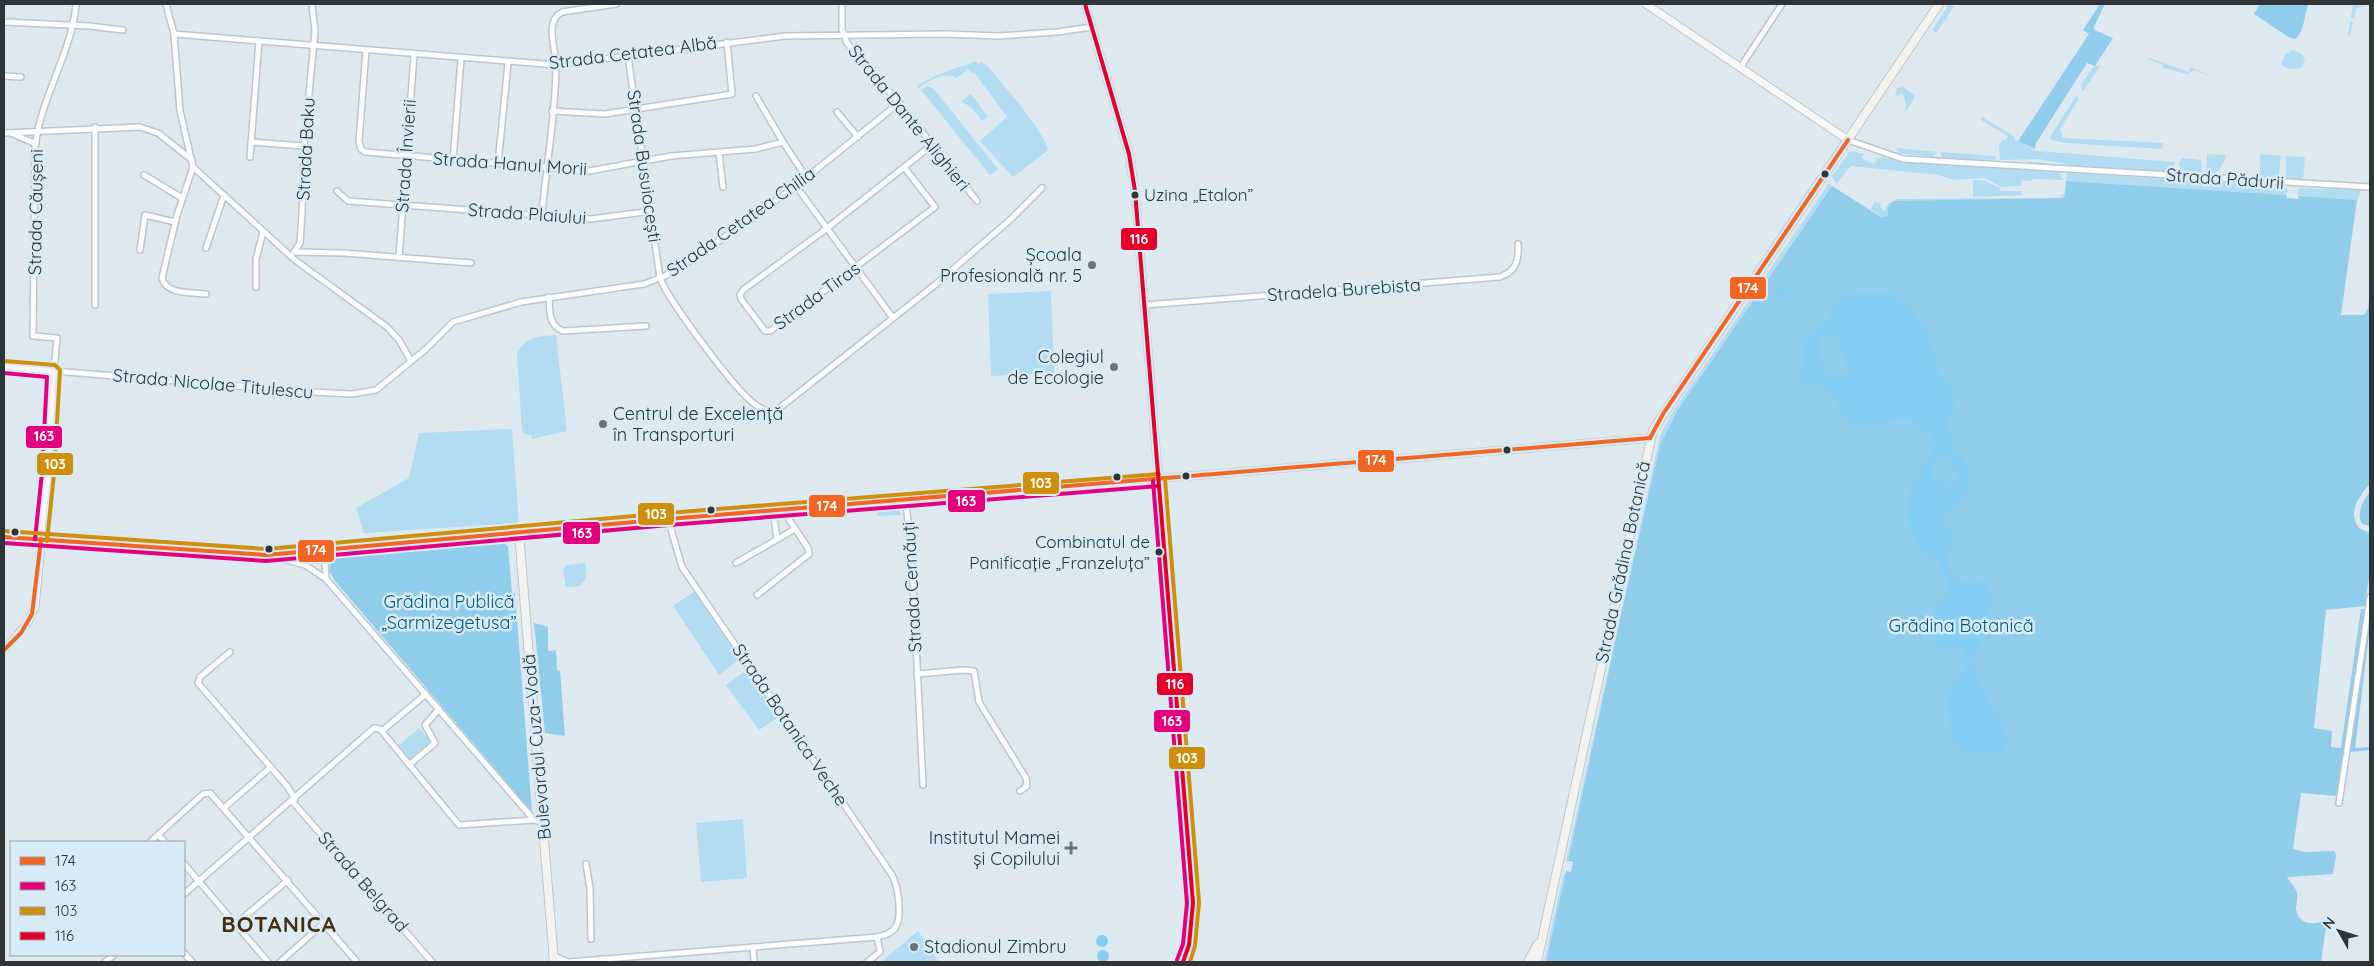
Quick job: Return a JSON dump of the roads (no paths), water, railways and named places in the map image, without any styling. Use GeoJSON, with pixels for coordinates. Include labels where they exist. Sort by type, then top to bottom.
{"type":"FeatureCollection","features":[{"type":"Feature","properties":{"kind":"main road"},"geometry":{"type":"LineString","coordinates":[[1085,4],[1129,154],[1135,190],[1193,903],[1189,945],[1183,962]]}},
{"type":"Feature","properties":{"kind":"main road","name":"Strada Pădurii"},"geometry":{"type":"LineString","coordinates":[[1646,4],[1848,140]]}},
{"type":"Feature","properties":{"kind":"main road","name":"Strada Grădina Botanică"},"geometry":{"type":"LineString","coordinates":[[1537,962],[1650,438],[1663,414],[1939,4]]}},
{"type":"Feature","properties":{"kind":"main road","name":"Strada Nicolae Titulescu"},"geometry":{"type":"LineString","coordinates":[[4,368],[54,371]]}},
{"type":"Feature","properties":{"kind":"main road"},"geometry":{"type":"LineString","coordinates":[[4,650],[24,629],[32,614],[48,474],[54,371]]}},
{"type":"Feature","properties":{"kind":"main road"},"geometry":{"type":"LineString","coordinates":[[4,537],[266,555],[772,510],[1159,480],[1650,438]]}},
{"type":"Feature","properties":{"kind":"main road","name":"Bulevardul Cuza-Vodă"},"geometry":{"type":"LineString","coordinates":[[519,533],[554,959]]}},
{"type":"Feature","properties":{"kind":"main road"},"geometry":{"type":"LineString","coordinates":[[1528,962],[1542,936]]}},
{"type":"Feature","properties":{"kind":"street","name":"Strada Căușeni"},"geometry":{"type":"LineString","coordinates":[[54,371],[57,338],[33,336],[36,144],[38,132],[73,26],[76,4]]}},
{"type":"Feature","properties":{"kind":"street"},"geometry":{"type":"LineString","coordinates":[[166,4],[174,34],[180,111],[193,167],[182,198],[162,271],[163,282],[171,289],[206,294]]}},
{"type":"Feature","properties":{"kind":"street","name":"Strada Baku"},"geometry":{"type":"LineString","coordinates":[[294,252],[298,247],[302,223],[304,146],[315,18],[312,4]]}},
{"type":"Feature","properties":{"kind":"street"},"geometry":{"type":"LineString","coordinates":[[542,214],[556,65],[552,28],[558,14],[616,4]]}},
{"type":"Feature","properties":{"kind":"street","name":"Strada Dante Alighieri"},"geometry":{"type":"LineString","coordinates":[[842,4],[843,34],[851,48],[899,103],[977,201]]}},
{"type":"Feature","properties":{"kind":"street"},"geometry":{"type":"LineString","coordinates":[[1740,68],[1782,4]]}},
{"type":"Feature","properties":{"kind":"street"},"geometry":{"type":"LineString","coordinates":[[4,22],[123,30]]}},
{"type":"Feature","properties":{"kind":"street","name":"Strada Cetatea Albă"},"geometry":{"type":"LineString","coordinates":[[174,34],[508,63],[556,65],[785,36],[843,34],[998,36],[1057,32],[1092,27]]}},
{"type":"Feature","properties":{"kind":"street"},"geometry":{"type":"LineString","coordinates":[[250,157],[259,41]]}},
{"type":"Feature","properties":{"kind":"street"},"geometry":{"type":"LineString","coordinates":[[552,111],[595,114],[635,110],[732,94],[727,42]]}},
{"type":"Feature","properties":{"kind":"street","name":"Strada Hanul Morii"},"geometry":{"type":"LineString","coordinates":[[366,50],[359,142],[361,149],[405,156],[596,170],[671,156],[768,147],[783,142]]}},
{"type":"Feature","properties":{"kind":"street","name":"Strada Învierii"},"geometry":{"type":"LineString","coordinates":[[398,257],[414,55]]}},
{"type":"Feature","properties":{"kind":"street","name":"Strada Busuiocești"},"geometry":{"type":"LineString","coordinates":[[628,56],[652,211],[660,278],[670,295],[735,384],[756,406],[771,412],[777,410],[892,318]]}},
{"type":"Feature","properties":{"kind":"street"},"geometry":{"type":"LineString","coordinates":[[453,160],[461,59]]}},
{"type":"Feature","properties":{"kind":"street"},"geometry":{"type":"LineString","coordinates":[[498,164],[508,63]]}},
{"type":"Feature","properties":{"kind":"street"},"geometry":{"type":"LineString","coordinates":[[4,76],[21,77]]}},
{"type":"Feature","properties":{"kind":"street"},"geometry":{"type":"LineString","coordinates":[[756,96],[806,178]]}},
{"type":"Feature","properties":{"kind":"street","name":"Strada Cetatea Chilia"},"geometry":{"type":"LineString","coordinates":[[411,361],[453,322],[549,296],[638,285],[660,278],[698,256],[796,186],[899,103]]}},
{"type":"Feature","properties":{"kind":"street"},"geometry":{"type":"LineString","coordinates":[[837,112],[858,137]]}},
{"type":"Feature","properties":{"kind":"street"},"geometry":{"type":"LineString","coordinates":[[4,133],[12,134],[95,127],[145,127],[158,133],[192,160]]}},
{"type":"Feature","properties":{"kind":"street"},"geometry":{"type":"LineString","coordinates":[[95,127],[95,305]]}},
{"type":"Feature","properties":{"kind":"street"},"geometry":{"type":"LineString","coordinates":[[12,134],[36,144]]}},
{"type":"Feature","properties":{"kind":"street","name":"Strada Pădurii"},"geometry":{"type":"LineString","coordinates":[[1848,140],[1903,159],[2370,187]]}},
{"type":"Feature","properties":{"kind":"street"},"geometry":{"type":"LineString","coordinates":[[252,142],[304,146]]}},
{"type":"Feature","properties":{"kind":"street","name":"Strada Tiras"},"geometry":{"type":"LineString","coordinates":[[904,167],[935,207],[770,331],[765,331],[742,302],[740,294],[743,290],[826,229],[904,167],[932,145]]}},
{"type":"Feature","properties":{"kind":"street"},"geometry":{"type":"LineString","coordinates":[[719,153],[723,186]]}},
{"type":"Feature","properties":{"kind":"street"},"geometry":{"type":"LineString","coordinates":[[193,167],[287,253],[387,326],[399,340],[411,361]]}},
{"type":"Feature","properties":{"kind":"street"},"geometry":{"type":"LineString","coordinates":[[144,175],[182,198]]}},
{"type":"Feature","properties":{"kind":"street"},"geometry":{"type":"LineString","coordinates":[[796,186],[892,318],[993,236],[1042,188]]}},
{"type":"Feature","properties":{"kind":"street","name":"Strada Plaiului"},"geometry":{"type":"LineString","coordinates":[[337,191],[348,200],[402,206],[604,218],[652,211]]}},
{"type":"Feature","properties":{"kind":"street"},"geometry":{"type":"LineString","coordinates":[[206,248],[224,194]]}},
{"type":"Feature","properties":{"kind":"street"},"geometry":{"type":"LineString","coordinates":[[140,250],[145,215],[175,222]]}},
{"type":"Feature","properties":{"kind":"street"},"geometry":{"type":"LineString","coordinates":[[256,287],[256,259],[263,232]]}},
{"type":"Feature","properties":{"kind":"street","name":"Stradela Burebista"},"geometry":{"type":"LineString","coordinates":[[1145,305],[1500,278],[1511,271],[1519,261],[1518,244]]}},
{"type":"Feature","properties":{"kind":"street"},"geometry":{"type":"LineString","coordinates":[[287,253],[398,257],[471,263]]}},
{"type":"Feature","properties":{"kind":"street"},"geometry":{"type":"LineString","coordinates":[[549,296],[552,322],[564,331],[646,326]]}},
{"type":"Feature","properties":{"kind":"street","name":"Strada Nicolae Titulescu"},"geometry":{"type":"LineString","coordinates":[[54,371],[356,394],[376,390],[411,361]]}},
{"type":"Feature","properties":{"kind":"street","name":"Strada Cernăuți"},"geometry":{"type":"LineString","coordinates":[[906,500],[913,583],[916,674],[923,785]]}},
{"type":"Feature","properties":{"kind":"street"},"geometry":{"type":"LineString","coordinates":[[772,510],[777,540]]}},
{"type":"Feature","properties":{"kind":"street"},"geometry":{"type":"LineString","coordinates":[[757,595],[810,554],[796,529],[782,510]]}},
{"type":"Feature","properties":{"kind":"street","name":"Strada Botanica Veche"},"geometry":{"type":"LineString","coordinates":[[668,519],[682,567],[896,881],[899,920],[891,932],[877,937]]}},
{"type":"Feature","properties":{"kind":"street"},"geometry":{"type":"LineString","coordinates":[[736,562],[796,529]]}},
{"type":"Feature","properties":{"kind":"street"},"geometry":{"type":"LineString","coordinates":[[326,579],[325,563],[332,549]]}},
{"type":"Feature","properties":{"kind":"street"},"geometry":{"type":"LineString","coordinates":[[266,555],[305,565],[326,579],[534,820]]}},
{"type":"Feature","properties":{"kind":"street"},"geometry":{"type":"LineString","coordinates":[[2339,803],[2370,597]]}},
{"type":"Feature","properties":{"kind":"street","name":"Strada Belgrad"},"geometry":{"type":"LineString","coordinates":[[230,652],[200,677],[198,682],[271,767],[294,800],[432,962]]}},
{"type":"Feature","properties":{"kind":"street","name":"Strada Cernăuți"},"geometry":{"type":"LineString","coordinates":[[916,674],[964,670],[974,671],[979,702],[1026,778],[1026,786],[1020,791]]}},
{"type":"Feature","properties":{"kind":"street"},"geometry":{"type":"LineString","coordinates":[[382,731],[426,694]]}},
{"type":"Feature","properties":{"kind":"street"},"geometry":{"type":"LineString","coordinates":[[409,765],[435,743],[425,726],[439,709]]}},
{"type":"Feature","properties":{"kind":"street"},"geometry":{"type":"LineString","coordinates":[[185,893],[376,727],[382,731],[459,825],[534,820],[543,822]]}},
{"type":"Feature","properties":{"kind":"street"},"geometry":{"type":"LineString","coordinates":[[224,807],[271,767]]}},
{"type":"Feature","properties":{"kind":"street"},"geometry":{"type":"LineString","coordinates":[[151,841],[206,793],[214,796],[357,962]]}},
{"type":"Feature","properties":{"kind":"street"},"geometry":{"type":"LineString","coordinates":[[158,835],[164,841]]}},
{"type":"Feature","properties":{"kind":"street"},"geometry":{"type":"LineString","coordinates":[[586,864],[590,888],[590,939]]}},
{"type":"Feature","properties":{"kind":"street"},"geometry":{"type":"LineString","coordinates":[[185,865],[268,962]]}},
{"type":"Feature","properties":{"kind":"street"},"geometry":{"type":"LineString","coordinates":[[236,924],[288,880]]}},
{"type":"Feature","properties":{"kind":"street"},"geometry":{"type":"LineString","coordinates":[[280,962],[324,923]]}},
{"type":"Feature","properties":{"kind":"street"},"geometry":{"type":"LineString","coordinates":[[554,959],[568,962],[877,937],[880,952],[868,962]]}},
{"type":"Feature","properties":{"kind":"street"},"geometry":{"type":"LineString","coordinates":[[754,947],[754,962]]}},
{"type":"Feature","properties":{"kind":"street"},"geometry":{"type":"LineString","coordinates":[[106,962],[113,956],[117,962]]}},
{"type":"Feature","properties":{"kind":"waterway"},"geometry":{"type":"LineString","coordinates":[[1782,293],[1797,269],[1836,255],[1888,258],[1915,279],[1920,279],[2083,247],[2100,240],[2132,220],[2149,213],[2167,212],[2196,218]]}},
{"type":"Feature","properties":{"kind":"waterway"},"geometry":{"type":"LineString","coordinates":[[1786,296],[1800,275],[1835,261],[1880,262],[1899,271]]}},
{"type":"Feature","properties":{"kind":"waterway"},"geometry":{"type":"LineString","coordinates":[[1778,291],[1788,297]]}},
{"type":"Feature","properties":{"kind":"waterway"},"geometry":{"type":"LineString","coordinates":[[1948,419],[1982,428]]}},
{"type":"Feature","properties":{"kind":"waterway"},"geometry":{"type":"LineString","coordinates":[[1990,429],[1993,433]]}},
{"type":"Feature","properties":{"kind":"waterway"},"geometry":{"type":"LineString","coordinates":[[1993,438],[1994,453]]}},
{"type":"Feature","properties":{"kind":"waterway"},"geometry":{"type":"LineString","coordinates":[[1963,761],[1964,751]]}},
{"type":"Feature","properties":{"kind":"waterway"},"geometry":{"type":"LineString","coordinates":[[1862,752],[1865,755],[1862,758],[1859,755],[1862,752]]}},
{"type":"Feature","properties":{"kind":"waterway"},"geometry":{"type":"LineString","coordinates":[[1865,755],[1897,753],[1923,765],[1927,764]]}},
{"type":"Feature","properties":{"kind":"waterway"},"geometry":{"type":"LineString","coordinates":[[1835,763],[1859,756]]}},
{"type":"Feature","properties":{"kind":"waterway"},"geometry":{"type":"LineString","coordinates":[[1813,780],[1822,769],[1828,766]]}},
{"type":"Feature","properties":{"kind":"waterway"},"geometry":{"type":"LineString","coordinates":[[1933,766],[1963,772],[1964,796],[1985,872]]}},
{"type":"Feature","properties":{"kind":"waterway"},"geometry":{"type":"LineString","coordinates":[[1786,815],[1809,784]]}},
{"type":"Feature","properties":{"kind":"waterway"},"geometry":{"type":"LineString","coordinates":[[1987,877],[2009,942],[2008,954]]}},
{"type":"Feature","properties":{"kind":"place","name":"Uzina „Etalon”"},"geometry":{"type":"Point","coordinates":[1135,195]}},
{"type":"Feature","properties":{"kind":"place","name":"Școala Profesională nr. 5"},"geometry":{"type":"Point","coordinates":[1092,265]}},
{"type":"Feature","properties":{"kind":"place","name":"Colegiul de Ecologie"},"geometry":{"type":"Point","coordinates":[1114,367]}},
{"type":"Feature","properties":{"kind":"place","name":"Centrul de Excelență în Transporturi"},"geometry":{"type":"Point","coordinates":[603,424]}},
{"type":"Feature","properties":{"kind":"place","name":"Combinatul de Panificație „Franzeluța”"},"geometry":{"type":"Point","coordinates":[1159,552]}},
{"type":"Feature","properties":{"kind":"place","name":"Institutul Mamei și Copilului"},"geometry":{"type":"Point","coordinates":[1071,848]}},
{"type":"Feature","properties":{"kind":"place","name":"Stadionul Zimbru"},"geometry":{"type":"Point","coordinates":[914,947]}},
{"type":"Feature","properties":{"kind":"district","name":"BOTANICA"},"geometry":{"type":"Point","coordinates":[279,924]}},
{"type":"Feature","properties":{"kind":"park label","name":"Grădina Publică „Sarmizegetusa”"},"geometry":{"type":"Point","coordinates":[449,612]}},
{"type":"Feature","properties":{"kind":"park label","name":"Grădina Botanică"},"geometry":{"type":"Point","coordinates":[1961,626]}}]}
